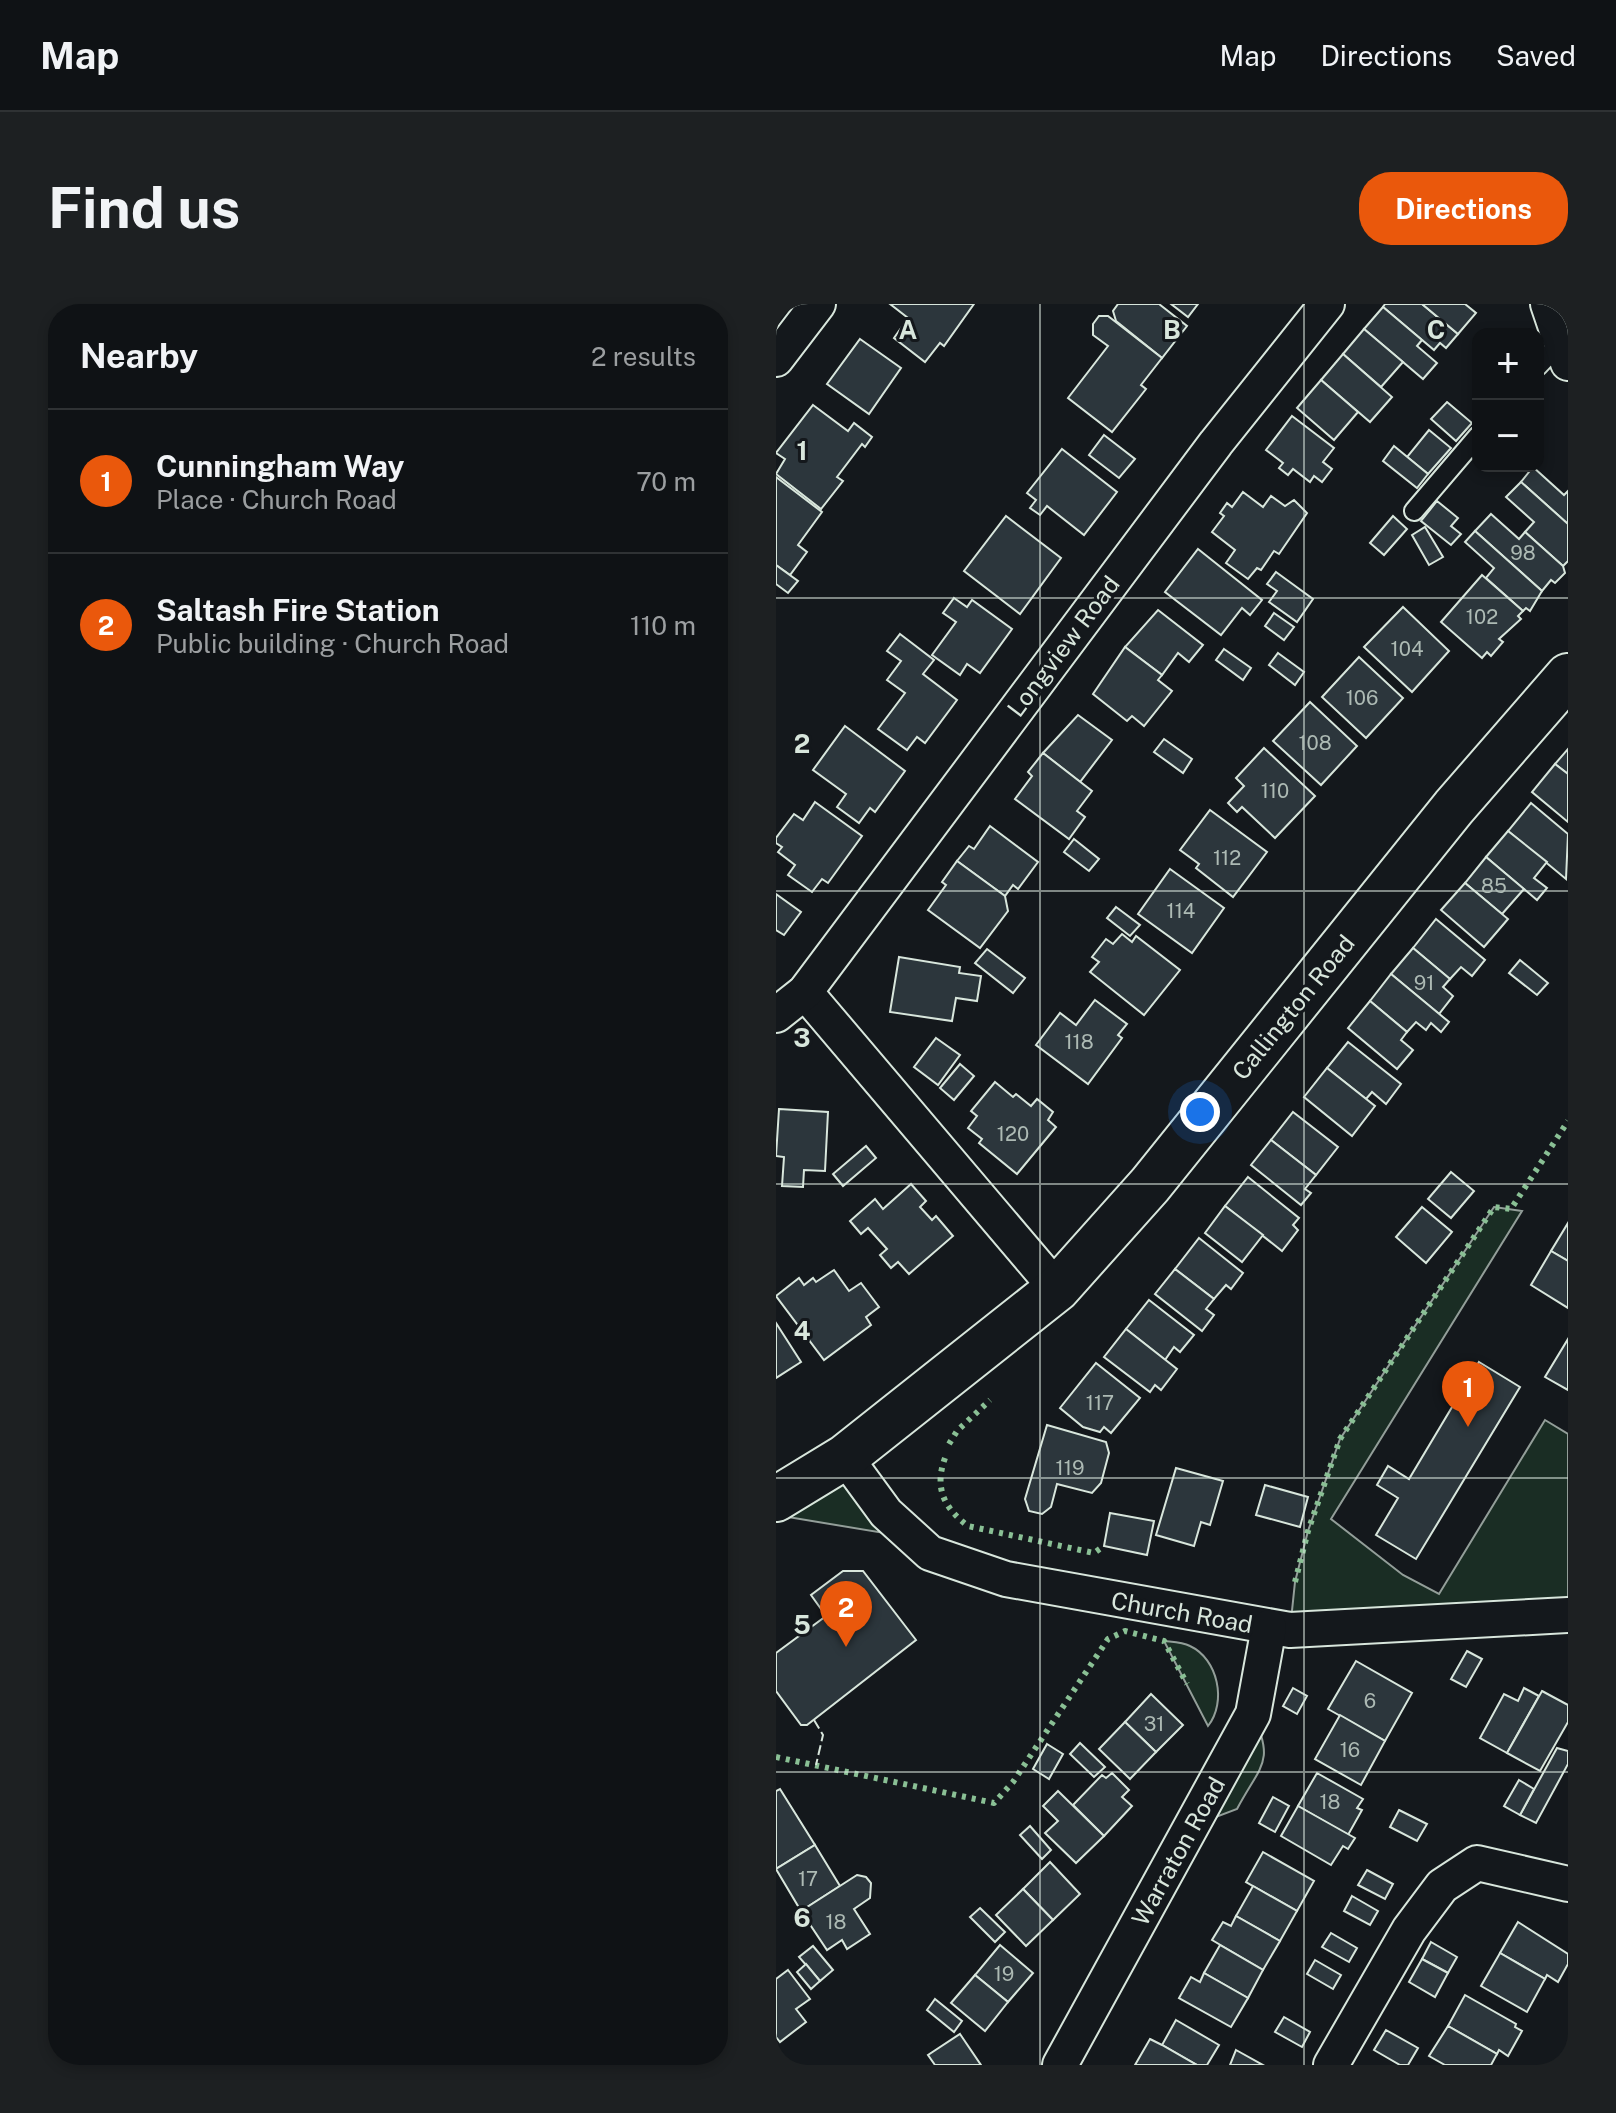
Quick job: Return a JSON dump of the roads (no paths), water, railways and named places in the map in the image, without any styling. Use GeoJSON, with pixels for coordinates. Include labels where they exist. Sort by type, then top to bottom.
{"type":"FeatureCollection","features":[{"type":"Feature","properties":{"kind":"street"},"geometry":{"type":"LineString","coordinates":[[776,358],[818,304]]}},
{"type":"Feature","properties":{"kind":"street","name":"Longview Road"},"geometry":{"type":"LineString","coordinates":[[776,1015],[805,992],[1216,443],[1327,304]]}},
{"type":"Feature","properties":{"kind":"street"},"geometry":{"type":"LineString","coordinates":[[1548,304],[1555,357]]}},
{"type":"Feature","properties":{"kind":"street","name":"Callington Road"},"geometry":{"type":"LineString","coordinates":[[776,1499],[845,1457],[1057,1289],[1150,1185],[1454,807],[1568,676]]}},
{"type":"Feature","properties":{"kind":"street"},"geometry":{"type":"LineString","coordinates":[[805,992],[1057,1289]]}},
{"type":"Feature","properties":{"kind":"street","name":"Church Road"},"geometry":{"type":"LineString","coordinates":[[845,1457],[886,1513],[936,1557],[1006,1579],[1269,1627],[1308,1631],[1444,1619],[1568,1615]]}},
{"type":"Feature","properties":{"kind":"street","name":"Warraton Road"},"geometry":{"type":"LineString","coordinates":[[1060,2065],[1253,1714],[1269,1627]]}},
{"type":"Feature","properties":{"kind":"street"},"geometry":{"type":"LineString","coordinates":[[1331,2065],[1409,1930],[1442,1886],[1477,1863],[1568,1884]]}},
{"type":"Feature","properties":{"kind":"lane"},"geometry":{"type":"LineString","coordinates":[[1414,511],[1472,443]]}},
{"type":"Feature","properties":{"kind":"place","name":"Cunningham Way"},"geometry":{"type":"Point","coordinates":[1468,1427]}},
{"type":"Feature","properties":{"kind":"place","name":"Saltash Fire Station"},"geometry":{"type":"Point","coordinates":[846,1647]}}]}
